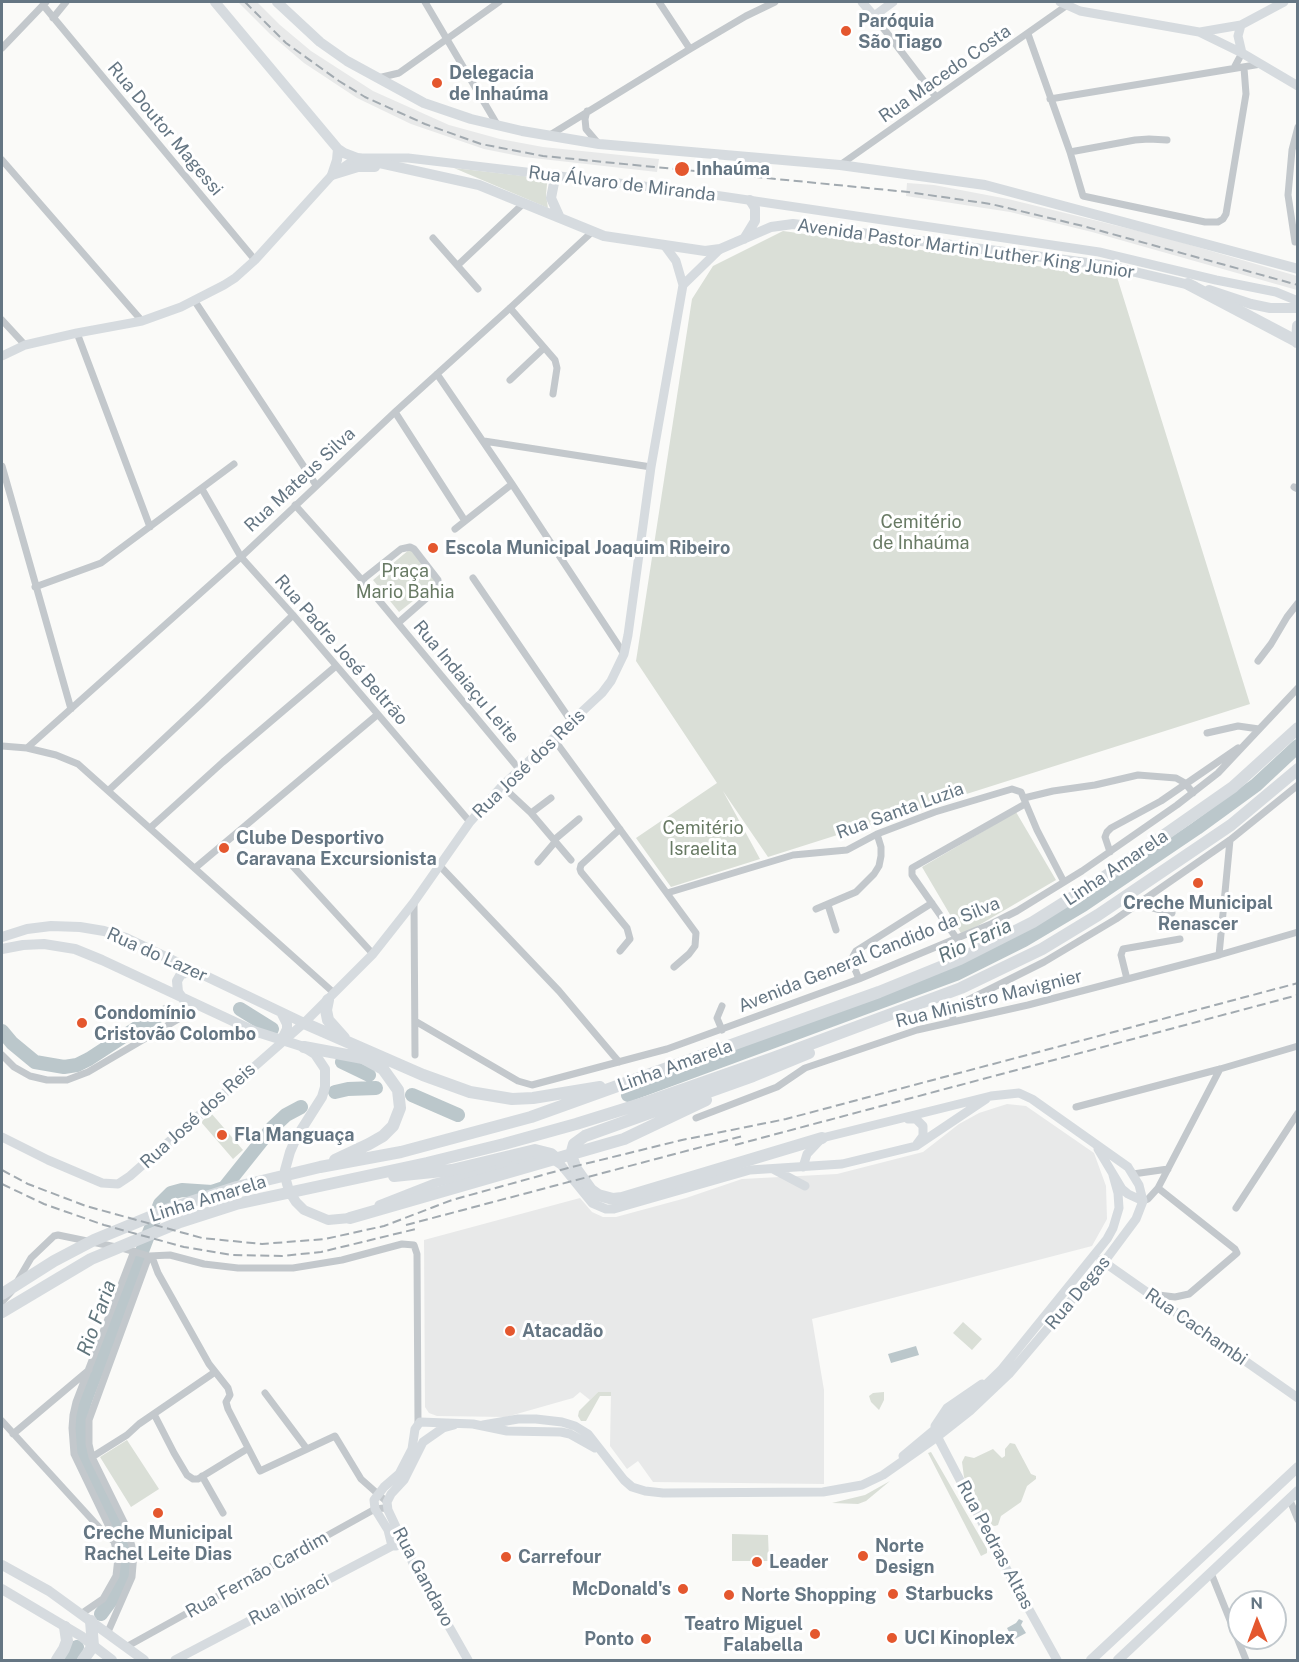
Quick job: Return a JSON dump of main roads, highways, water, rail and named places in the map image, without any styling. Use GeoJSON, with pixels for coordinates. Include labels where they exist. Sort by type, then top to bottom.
{"type":"FeatureCollection","features":[{"type":"Feature","properties":{"kind":"highway"},"geometry":{"type":"LineString","coordinates":[[1188,284],[1298,342],[1298,326]]}},
{"type":"Feature","properties":{"kind":"highway","name":"Linha Amarela"},"geometry":{"type":"LineString","coordinates":[[2,1294],[54,1260],[94,1240],[203,1197],[321,1167],[401,1152],[531,1117],[879,992],[960,959],[1009,936],[1067,902],[1217,799],[1252,771],[1298,728]]}},
{"type":"Feature","properties":{"kind":"highway","name":"Linha Amarela"},"geometry":{"type":"LineString","coordinates":[[2,1312],[91,1259],[180,1222],[236,1204],[504,1144],[585,1121],[692,1087],[961,988],[1042,949],[1098,915],[1231,825],[1298,768]]}},
{"type":"Feature","properties":{"kind":"highway"},"geometry":{"type":"LineString","coordinates":[[331,997],[326,1010],[328,1020],[349,1043]]}},
{"type":"Feature","properties":{"kind":"highway"},"geometry":{"type":"LineString","coordinates":[[822,1138],[747,1165],[613,1199],[598,1195],[591,1190],[576,1169],[571,1155],[574,1144],[579,1139],[753,1076],[850,1037],[887,1016]]}},
{"type":"Feature","properties":{"kind":"highway"},"geometry":{"type":"LineString","coordinates":[[304,1023],[460,1089],[492,1097],[533,1098],[636,1080]]}},
{"type":"Feature","properties":{"kind":"highway"},"geometry":{"type":"LineString","coordinates":[[303,1047],[351,1055],[375,1064],[389,1076],[398,1090],[400,1099],[398,1117],[383,1136],[321,1167]]}},
{"type":"Feature","properties":{"kind":"highway"},"geometry":{"type":"LineString","coordinates":[[350,1218],[624,1139],[753,1076]]}},
{"type":"Feature","properties":{"kind":"highway"},"geometry":{"type":"LineString","coordinates":[[348,1179],[422,1174],[476,1165],[535,1150],[551,1154],[561,1165]]}},
{"type":"Feature","properties":{"kind":"highway"},"geometry":{"type":"LineString","coordinates":[[83,1660],[93,1646],[86,1618]]}},
{"type":"Feature","properties":{"kind":"highway"},"geometry":{"type":"LineString","coordinates":[[57,1660],[67,1641],[65,1627]]}},
{"type":"Feature","properties":{"kind":"main road","name":"Avenida Pastor Martin Luther King Junior"},"geometry":{"type":"LineString","coordinates":[[215,2],[338,148],[357,158],[479,185],[604,236],[689,250],[720,249],[771,227],[793,224],[1110,266],[1188,284],[1251,304],[1270,308],[1298,308]]}},
{"type":"Feature","properties":{"kind":"main road"},"geometry":{"type":"LineString","coordinates":[[277,2],[320,42],[347,62],[424,103],[471,119],[548,136],[599,144],[840,165],[943,178],[1012,191],[1298,269]]}},
{"type":"Feature","properties":{"kind":"main road"},"geometry":{"type":"LineString","coordinates":[[338,148],[332,175],[357,167],[400,168]]}},
{"type":"Feature","properties":{"kind":"main road"},"geometry":{"type":"LineString","coordinates":[[559,176],[554,183],[551,198],[560,218]]}},
{"type":"Feature","properties":{"kind":"main road"},"geometry":{"type":"LineString","coordinates":[[743,239],[755,221],[755,208],[750,200]]}},
{"type":"Feature","properties":{"kind":"main road","name":"Rua do Lazer"},"geometry":{"type":"LineString","coordinates":[[2,937],[43,927],[93,928],[126,938],[304,1023]]}},
{"type":"Feature","properties":{"kind":"main road","name":"Rua do Lazer"},"geometry":{"type":"LineString","coordinates":[[2,949],[33,944],[75,949],[197,1006],[281,1041],[303,1047]]}},
{"type":"Feature","properties":{"kind":"main road"},"geometry":{"type":"LineString","coordinates":[[185,1000],[178,992],[177,981],[181,974],[195,971]]}},
{"type":"Feature","properties":{"kind":"main road"},"geometry":{"type":"LineString","coordinates":[[281,1041],[287,1029],[286,1020],[282,1014]]}},
{"type":"Feature","properties":{"kind":"main road"},"geometry":{"type":"LineString","coordinates":[[303,1047],[321,1060],[326,1079],[322,1097],[296,1138],[290,1152],[285,1170],[289,1191],[296,1203],[314,1215],[328,1220],[350,1218]]}},
{"type":"Feature","properties":{"kind":"main road"},"geometry":{"type":"LineString","coordinates":[[1118,1660],[1293,1495],[1285,1486],[1293,1471]]}},
{"type":"Feature","properties":{"kind":"main road"},"geometry":{"type":"LineString","coordinates":[[1091,1660],[1293,1471]]}},
{"type":"Feature","properties":{"kind":"main road"},"geometry":{"type":"LineString","coordinates":[[2,1565],[49,1591],[144,1660]]}},
{"type":"Feature","properties":{"kind":"main road"},"geometry":{"type":"LineString","coordinates":[[2,1589],[65,1627],[112,1660]]}},
{"type":"Feature","properties":{"kind":"waterway","name":"Rio Faria"},"geometry":{"type":"LineString","coordinates":[[628,1095],[956,974],[1024,940],[1083,905],[1197,828],[1256,785],[1298,746]]}},
{"type":"Feature","properties":{"kind":"waterway"},"geometry":{"type":"LineString","coordinates":[[240,1009],[272,1029]]}},
{"type":"Feature","properties":{"kind":"waterway"},"geometry":{"type":"LineString","coordinates":[[2,1031],[12,1043],[35,1062],[64,1067],[77,1065],[89,1059],[141,1025],[166,1012]]}},
{"type":"Feature","properties":{"kind":"waterway"},"geometry":{"type":"LineString","coordinates":[[342,1062],[369,1075]]}},
{"type":"Feature","properties":{"kind":"waterway","name":"Rio Faria"},"geometry":{"type":"LineString","coordinates":[[335,1092],[376,1088]]}},
{"type":"Feature","properties":{"kind":"waterway","name":"Rio Faria"},"geometry":{"type":"LineString","coordinates":[[412,1095],[458,1115]]}},
{"type":"Feature","properties":{"kind":"waterway","name":"Rio Faria"},"geometry":{"type":"LineString","coordinates":[[101,1614],[120,1588],[125,1571],[126,1555],[122,1540],[84,1456],[80,1438],[80,1418],[160,1204],[171,1193],[182,1190],[212,1192],[224,1188],[272,1128],[286,1115],[301,1107]]}},
{"type":"Feature","properties":{"kind":"waterway","name":"Rio Faria"},"geometry":{"type":"LineString","coordinates":[[68,1660],[77,1647]]}},
{"type":"Feature","properties":{"kind":"railway"},"geometry":{"type":"LineString","coordinates":[[245,2],[286,43],[365,97],[425,124],[481,144],[543,156],[908,192],[991,204],[1083,226],[1298,285]]}},
{"type":"Feature","properties":{"kind":"railway"},"geometry":{"type":"LineString","coordinates":[[2,1170],[28,1184],[86,1206],[202,1238],[262,1244],[325,1239],[384,1226],[452,1200],[568,1168],[682,1140],[786,1119],[1298,983]]}},
{"type":"Feature","properties":{"kind":"railway"},"geometry":{"type":"LineString","coordinates":[[735,1145],[1298,995]]}},
{"type":"Feature","properties":{"kind":"railway"},"geometry":{"type":"LineString","coordinates":[[406,1225],[743,1136]]}},
{"type":"Feature","properties":{"kind":"railway"},"geometry":{"type":"LineString","coordinates":[[2,1184],[44,1204],[104,1225],[184,1247],[232,1255],[282,1256],[321,1252],[416,1229]]}},
{"type":"Feature","properties":{"kind":"place","name":"Paróquia São Tiago"},"geometry":{"type":"Point","coordinates":[846,31]}},
{"type":"Feature","properties":{"kind":"place","name":"Delegacia de Inhaúma"},"geometry":{"type":"Point","coordinates":[437,83]}},
{"type":"Feature","properties":{"kind":"place","name":"Inhaúma"},"geometry":{"type":"Point","coordinates":[682,169]}},
{"type":"Feature","properties":{"kind":"place","name":"Escola Municipal Joaquim Ribeiro"},"geometry":{"type":"Point","coordinates":[433,548]}},
{"type":"Feature","properties":{"kind":"place","name":"Clube Desportivo Caravana Excursionista"},"geometry":{"type":"Point","coordinates":[224,848]}},
{"type":"Feature","properties":{"kind":"place","name":"Creche Municipal Renascer"},"geometry":{"type":"Point","coordinates":[1198,883]}},
{"type":"Feature","properties":{"kind":"place","name":"Condomínio Cristovão Colombo"},"geometry":{"type":"Point","coordinates":[82,1023]}},
{"type":"Feature","properties":{"kind":"place","name":"Fla Manguaça"},"geometry":{"type":"Point","coordinates":[222,1135]}},
{"type":"Feature","properties":{"kind":"place","name":"Atacadão"},"geometry":{"type":"Point","coordinates":[510,1331]}},
{"type":"Feature","properties":{"kind":"place","name":"Creche Municipal Rachel Leite Dias"},"geometry":{"type":"Point","coordinates":[158,1513]}},
{"type":"Feature","properties":{"kind":"place","name":"Norte Design"},"geometry":{"type":"Point","coordinates":[863,1556]}},
{"type":"Feature","properties":{"kind":"place","name":"Carrefour"},"geometry":{"type":"Point","coordinates":[506,1557]}},
{"type":"Feature","properties":{"kind":"place","name":"Leader"},"geometry":{"type":"Point","coordinates":[757,1562]}},
{"type":"Feature","properties":{"kind":"place","name":"McDonald's"},"geometry":{"type":"Point","coordinates":[683,1589]}},
{"type":"Feature","properties":{"kind":"place","name":"Starbucks"},"geometry":{"type":"Point","coordinates":[893,1594]}},
{"type":"Feature","properties":{"kind":"place","name":"Norte Shopping"},"geometry":{"type":"Point","coordinates":[729,1595]}},
{"type":"Feature","properties":{"kind":"place","name":"Teatro Miguel Falabella"},"geometry":{"type":"Point","coordinates":[815,1634]}},
{"type":"Feature","properties":{"kind":"place","name":"UCI Kinoplex"},"geometry":{"type":"Point","coordinates":[892,1638]}},
{"type":"Feature","properties":{"kind":"place","name":"Ponto"},"geometry":{"type":"Point","coordinates":[646,1639]}},
{"type":"Feature","properties":{"kind":"park label","name":"Cemitério de Inhaúma"},"geometry":{"type":"Point","coordinates":[921,532]}},
{"type":"Feature","properties":{"kind":"park label","name":"Praça Mario Bahia"},"geometry":{"type":"Point","coordinates":[405,581]}},
{"type":"Feature","properties":{"kind":"park label","name":"Cemitério Israelita"},"geometry":{"type":"Point","coordinates":[703,838]}}]}
